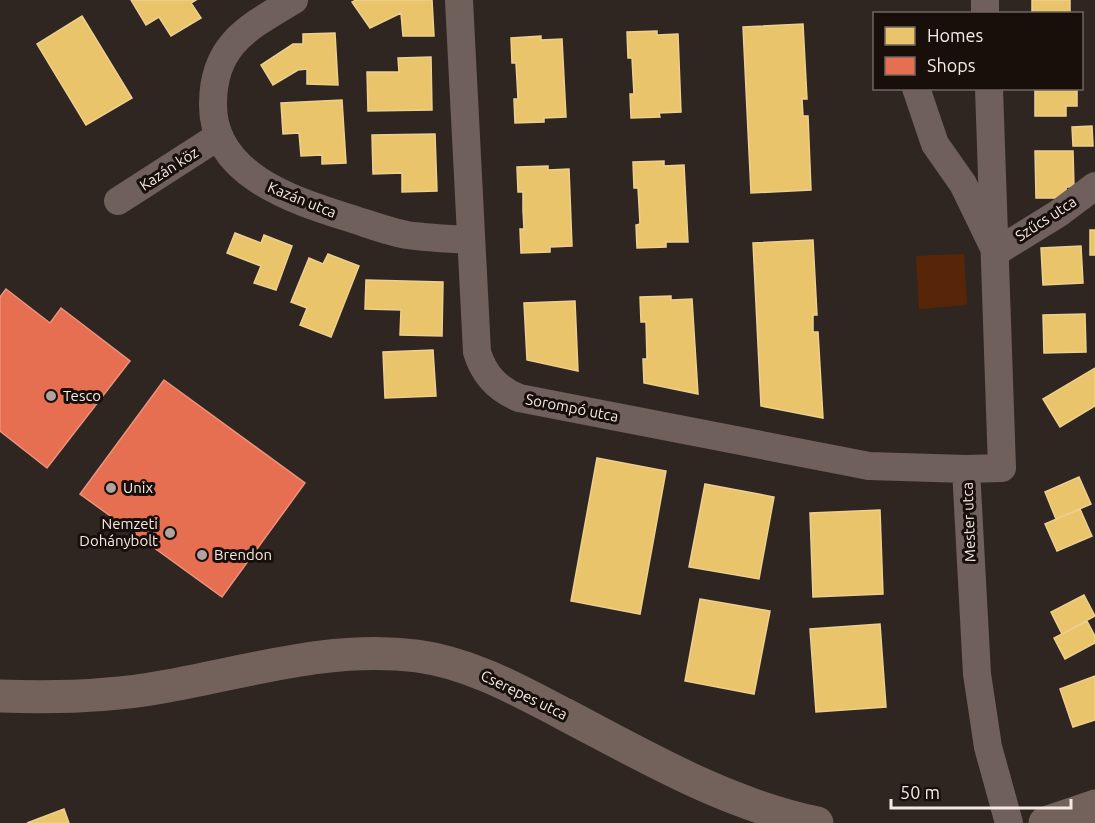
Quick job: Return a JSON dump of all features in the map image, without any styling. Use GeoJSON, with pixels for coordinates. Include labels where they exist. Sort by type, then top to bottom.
{"type":"FeatureCollection","features":[{"type":"Feature","properties":{"kind":"street","name":"Kazán utca"},"geometry":{"type":"LineString","coordinates":[[294,0],[247,28],[229,46],[219,66],[213,88],[213,111],[219,136],[247,171],[264,185],[283,195],[394,232],[471,240]]}},
{"type":"Feature","properties":{"kind":"street","name":"Sorompó utca"},"geometry":{"type":"LineString","coordinates":[[459,0],[477,352],[486,374],[506,393],[519,398],[868,466],[966,470]]}},
{"type":"Feature","properties":{"kind":"street","name":"Mester utca"},"geometry":{"type":"LineString","coordinates":[[917,90],[935,144],[963,184],[996,252]]}},
{"type":"Feature","properties":{"kind":"street","name":"Mester utca"},"geometry":{"type":"LineString","coordinates":[[989,90],[1002,468],[966,470],[979,692],[988,747],[1009,823]]}},
{"type":"Feature","properties":{"kind":"street","name":"Kazán köz"},"geometry":{"type":"LineString","coordinates":[[118,201],[219,136]]}},
{"type":"Feature","properties":{"kind":"street","name":"Szűcs utca"},"geometry":{"type":"LineString","coordinates":[[996,252],[1059,213],[1095,186]]}},
{"type":"Feature","properties":{"kind":"street","name":"Cserepes utca"},"geometry":{"type":"LineString","coordinates":[[0,696],[103,697],[163,687],[302,657],[365,652],[419,656],[464,667],[509,685],[692,780],[735,799],[817,823]]}},
{"type":"Feature","properties":{"kind":"street"},"geometry":{"type":"LineString","coordinates":[[1045,823],[1095,806]]}},
{"type":"Feature","properties":{"kind":"shaded area"},"geometry":{"type":"Polygon","coordinates":[[[964,254],[967,305],[919,309],[916,256],[964,254]]]}},
{"type":"Feature","properties":{"kind":"building: Homes"},"geometry":{"type":"Polygon","coordinates":[[[131,0],[196,0],[191,3],[201,18],[171,36],[159,17],[146,25],[131,0]]]}},
{"type":"Feature","properties":{"kind":"building: Homes"},"geometry":{"type":"Polygon","coordinates":[[[356,0],[432,0],[434,36],[403,36],[401,13],[370,28],[352,2],[356,0]]]}},
{"type":"Feature","properties":{"kind":"building: Homes"},"geometry":{"type":"Polygon","coordinates":[[[1032,0],[1070,0],[1070,12],[1032,12],[1032,0]]]}},
{"type":"Feature","properties":{"kind":"building: Homes"},"geometry":{"type":"Polygon","coordinates":[[[82,16],[132,98],[86,125],[37,44],[82,16]]]}},
{"type":"Feature","properties":{"kind":"building: Homes"},"geometry":{"type":"Polygon","coordinates":[[[803,24],[807,99],[802,99],[803,116],[808,116],[811,190],[751,193],[743,27],[803,24]]]}},
{"type":"Feature","properties":{"kind":"building: Homes"},"geometry":{"type":"Polygon","coordinates":[[[657,31],[657,35],[678,34],[681,112],[659,113],[660,117],[631,118],[630,94],[634,94],[632,58],[628,58],[627,32],[657,31]]]}},
{"type":"Feature","properties":{"kind":"building: Homes"},"geometry":{"type":"Polygon","coordinates":[[[335,33],[338,85],[307,84],[307,69],[298,70],[273,85],[261,65],[293,44],[303,44],[303,34],[335,33]]]}},
{"type":"Feature","properties":{"kind":"building: Homes"},"geometry":{"type":"Polygon","coordinates":[[[541,36],[541,40],[562,39],[566,117],[544,118],[544,122],[515,123],[514,99],[518,99],[516,63],[512,63],[511,38],[541,36]]]}},
{"type":"Feature","properties":{"kind":"building: Homes"},"geometry":{"type":"Polygon","coordinates":[[[431,57],[432,110],[368,111],[367,72],[399,72],[398,58],[431,57]]]}},
{"type":"Feature","properties":{"kind":"building: Homes"},"geometry":{"type":"Polygon","coordinates":[[[1035,90],[1077,90],[1077,106],[1066,106],[1066,116],[1035,116],[1035,90]]]}},
{"type":"Feature","properties":{"kind":"building: Homes"},"geometry":{"type":"Polygon","coordinates":[[[342,100],[346,163],[322,164],[322,155],[301,156],[299,133],[283,134],[281,103],[342,100]]]}},
{"type":"Feature","properties":{"kind":"building: Homes"},"geometry":{"type":"Polygon","coordinates":[[[1092,126],[1093,146],[1073,146],[1072,127],[1092,126]]]}},
{"type":"Feature","properties":{"kind":"building: Homes"},"geometry":{"type":"Polygon","coordinates":[[[435,134],[437,191],[402,192],[402,173],[373,174],[372,135],[435,134]]]}},
{"type":"Feature","properties":{"kind":"building: Homes"},"geometry":{"type":"Polygon","coordinates":[[[1035,151],[1073,151],[1074,187],[1066,187],[1067,198],[1036,198],[1035,151]]]}},
{"type":"Feature","properties":{"kind":"building: Homes"},"geometry":{"type":"Polygon","coordinates":[[[664,161],[664,166],[684,165],[688,242],[666,242],[666,247],[637,248],[636,225],[640,224],[638,188],[634,188],[633,162],[664,161]]]}},
{"type":"Feature","properties":{"kind":"building: Homes"},"geometry":{"type":"Polygon","coordinates":[[[548,166],[548,170],[569,169],[572,246],[550,247],[550,252],[521,253],[520,229],[524,229],[523,192],[518,192],[517,167],[548,166]]]}},
{"type":"Feature","properties":{"kind":"building: Homes"},"geometry":{"type":"Polygon","coordinates":[[[1090,230],[1095,230],[1095,255],[1090,255],[1090,230]]]}},
{"type":"Feature","properties":{"kind":"building: Homes"},"geometry":{"type":"Polygon","coordinates":[[[235,233],[261,243],[264,235],[292,246],[276,290],[254,283],[261,266],[227,253],[235,233]]]}},
{"type":"Feature","properties":{"kind":"building: Homes"},"geometry":{"type":"Polygon","coordinates":[[[813,240],[817,315],[813,315],[813,332],[818,332],[823,418],[761,406],[753,243],[813,240]]]}},
{"type":"Feature","properties":{"kind":"building: Homes"},"geometry":{"type":"Polygon","coordinates":[[[1081,246],[1083,283],[1043,285],[1041,248],[1081,246]]]}},
{"type":"Feature","properties":{"kind":"building: Homes"},"geometry":{"type":"Polygon","coordinates":[[[328,254],[359,266],[331,337],[300,325],[307,308],[291,302],[309,258],[323,264],[328,254]]]}},
{"type":"Feature","properties":{"kind":"building: Homes"},"geometry":{"type":"Polygon","coordinates":[[[366,280],[443,282],[442,336],[400,335],[401,310],[365,309],[366,280]]]}},
{"type":"Feature","properties":{"kind":"building: Homes"},"geometry":{"type":"Polygon","coordinates":[[[671,296],[671,300],[692,299],[698,394],[644,383],[643,359],[647,359],[646,322],[641,322],[640,297],[671,296]]]}},
{"type":"Feature","properties":{"kind":"building: Homes"},"geometry":{"type":"Polygon","coordinates":[[[575,301],[578,371],[527,360],[524,303],[575,301]]]}},
{"type":"Feature","properties":{"kind":"building: Homes"},"geometry":{"type":"Polygon","coordinates":[[[1085,314],[1086,352],[1044,353],[1043,315],[1085,314]]]}},
{"type":"Feature","properties":{"kind":"building: Homes"},"geometry":{"type":"Polygon","coordinates":[[[433,350],[436,396],[385,398],[383,352],[433,350]]]}},
{"type":"Feature","properties":{"kind":"building: Homes"},"geometry":{"type":"Polygon","coordinates":[[[1095,368],[1095,406],[1060,427],[1043,399],[1095,368]]]}},
{"type":"Feature","properties":{"kind":"building: Homes"},"geometry":{"type":"Polygon","coordinates":[[[597,458],[666,471],[640,614],[571,601],[597,458]]]}},
{"type":"Feature","properties":{"kind":"building: Homes"},"geometry":{"type":"Polygon","coordinates":[[[1079,477],[1091,504],[1056,519],[1045,492],[1079,477]]]}},
{"type":"Feature","properties":{"kind":"building: Homes"},"geometry":{"type":"Polygon","coordinates":[[[705,484],[774,497],[759,579],[689,567],[705,484]]]}},
{"type":"Feature","properties":{"kind":"building: Homes"},"geometry":{"type":"Polygon","coordinates":[[[1080,509],[1092,536],[1057,551],[1045,524],[1080,509]]]}},
{"type":"Feature","properties":{"kind":"building: Homes"},"geometry":{"type":"Polygon","coordinates":[[[880,510],[883,594],[813,597],[810,513],[880,510]]]}},
{"type":"Feature","properties":{"kind":"building: Homes"},"geometry":{"type":"Polygon","coordinates":[[[1084,595],[1095,616],[1062,634],[1051,612],[1084,595]]]}},
{"type":"Feature","properties":{"kind":"building: Homes"},"geometry":{"type":"Polygon","coordinates":[[[700,599],[770,611],[754,694],[685,681],[700,599]]]}},
{"type":"Feature","properties":{"kind":"building: Homes"},"geometry":{"type":"Polygon","coordinates":[[[1087,621],[1095,636],[1095,643],[1065,659],[1054,638],[1087,621]]]}},
{"type":"Feature","properties":{"kind":"building: Homes"},"geometry":{"type":"Polygon","coordinates":[[[880,624],[886,707],[816,712],[810,629],[880,624]]]}},
{"type":"Feature","properties":{"kind":"building: Homes"},"geometry":{"type":"Polygon","coordinates":[[[1095,676],[1095,720],[1073,727],[1060,689],[1095,676]]]}},
{"type":"Feature","properties":{"kind":"building: Homes"},"geometry":{"type":"Polygon","coordinates":[[[64,809],[69,823],[27,823],[64,809]]]}},
{"type":"Feature","properties":{"kind":"building: Shops","name":"Tesco"},"geometry":{"type":"Polygon","coordinates":[[[6,289],[50,323],[61,308],[130,361],[47,468],[0,431],[0,297],[6,289]]]}},
{"type":"Feature","properties":{"kind":"building: Shops"},"geometry":{"type":"Polygon","coordinates":[[[164,380],[305,483],[222,597],[80,494],[164,380]]]}},
{"type":"Feature","properties":{"kind":"place","name":"Tesco"},"geometry":{"type":"Point","coordinates":[51,396]}},
{"type":"Feature","properties":{"kind":"place","name":"Unix"},"geometry":{"type":"Point","coordinates":[111,488]}},
{"type":"Feature","properties":{"kind":"place","name":"Nemzeti Dohánybolt"},"geometry":{"type":"Point","coordinates":[170,533]}},
{"type":"Feature","properties":{"kind":"place","name":"Brendon"},"geometry":{"type":"Point","coordinates":[202,555]}}]}
